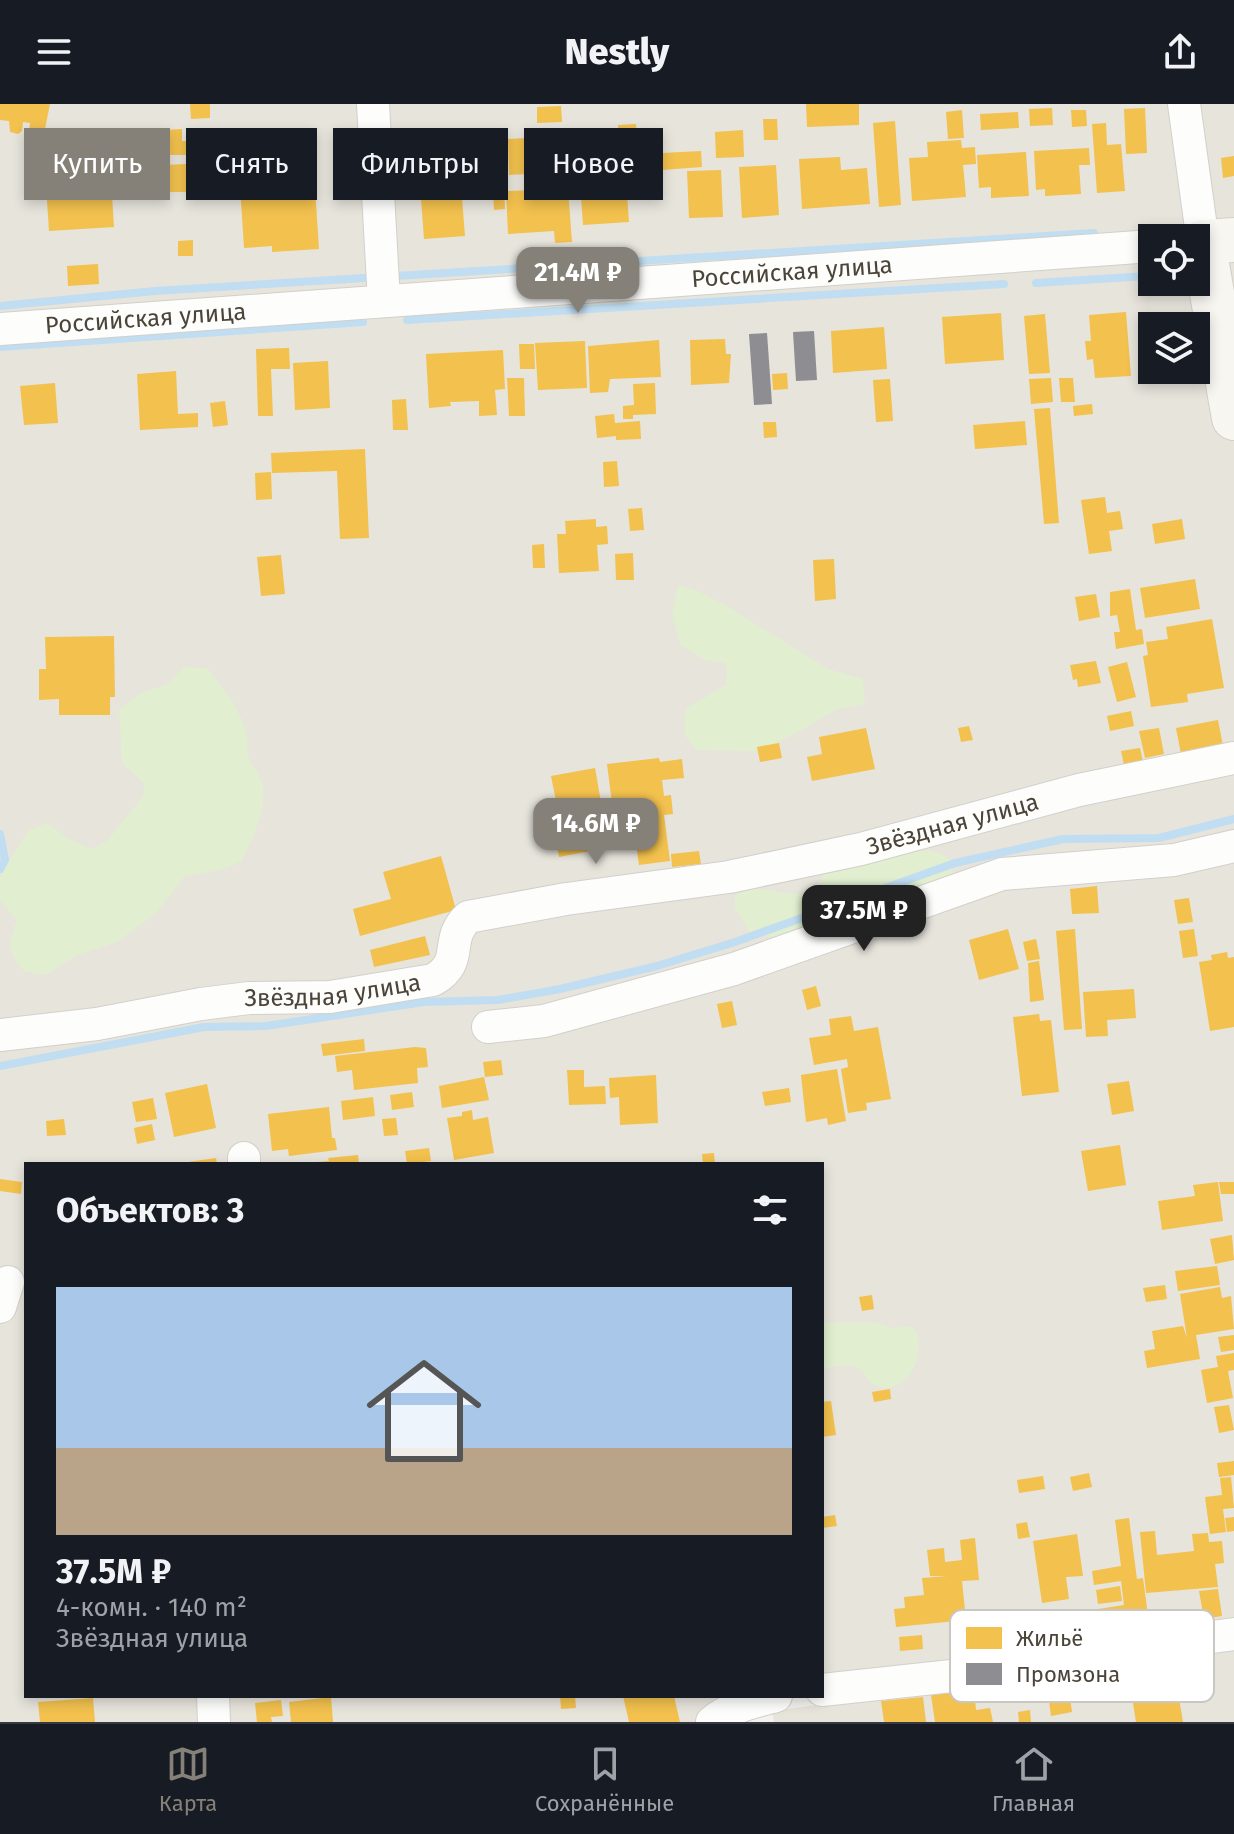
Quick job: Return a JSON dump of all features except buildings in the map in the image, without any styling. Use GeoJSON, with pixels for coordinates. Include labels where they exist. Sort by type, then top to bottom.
{"type":"FeatureCollection","features":[{"type":"Feature","properties":{"kind":"street"},"geometry":{"type":"LineString","coordinates":[[373,104],[384,301]]}},
{"type":"Feature","properties":{"kind":"street"},"geometry":{"type":"LineString","coordinates":[[1184,104],[1211,242],[1234,418]]}},
{"type":"Feature","properties":{"kind":"street","name":"Российская улица"},"geometry":{"type":"LineString","coordinates":[[0,329],[1138,247]]}},
{"type":"Feature","properties":{"kind":"street","name":"Звёздная улица"},"geometry":{"type":"LineString","coordinates":[[0,1035],[97,1024],[249,998],[330,997],[433,980],[445,973],[452,962],[457,928],[468,917],[566,899],[729,877],[861,849],[1079,790],[1234,758]]}},
{"type":"Feature","properties":{"kind":"street"},"geometry":{"type":"LineString","coordinates":[[488,1027],[544,1021],[734,969],[1002,874],[1174,860],[1234,846]]}},
{"type":"Feature","properties":{"kind":"street"},"geometry":{"type":"LineString","coordinates":[[1214,1637],[1234,1634]]}},
{"type":"Feature","properties":{"kind":"street"},"geometry":{"type":"LineString","coordinates":[[824,1690],[950,1676]]}},
{"type":"Feature","properties":{"kind":"street"},"geometry":{"type":"LineString","coordinates":[[213,1698],[214,1722]]}},
{"type":"Feature","properties":{"kind":"street"},"geometry":{"type":"LineString","coordinates":[[714,1711],[760,1707]]}},
{"type":"Feature","properties":{"kind":"shaded area"},"geometry":{"type":"Polygon","coordinates":[[[0,104],[1234,104],[1234,1619],[1214,1622],[1214,1610],[950,1610],[950,1661],[824,1677],[824,1162],[24,1162],[24,1698],[718,1698],[703,1722],[0,1722],[0,104]]]}},
{"type":"Feature","properties":{"kind":"shaded area"},"geometry":{"type":"Polygon","coordinates":[[[1234,1648],[1234,1722],[774,1722],[772,1711],[950,1687],[950,1702],[1214,1702],[1214,1651],[1234,1648]]]}},
{"type":"Feature","properties":{"kind":"green space"},"geometry":{"type":"Polygon","coordinates":[[[678,585],[720,602],[828,669],[863,679],[865,704],[837,709],[760,751],[696,750],[684,734],[686,709],[727,684],[726,663],[705,660],[680,644],[672,613],[678,585]]]}},
{"type":"Feature","properties":{"kind":"green space"},"geometry":{"type":"Polygon","coordinates":[[[184,667],[207,668],[226,692],[245,728],[248,756],[263,788],[262,809],[242,861],[221,870],[185,876],[156,913],[117,942],[77,955],[46,975],[24,971],[10,947],[17,920],[0,901],[0,878],[29,830],[47,823],[67,838],[91,849],[106,842],[142,798],[145,784],[122,763],[119,710],[141,693],[169,684],[184,667]]]}},
{"type":"Feature","properties":{"kind":"green space"},"geometry":{"type":"Polygon","coordinates":[[[909,850],[932,851],[945,856],[950,861],[952,876],[772,937],[750,933],[735,908],[735,896],[746,890],[798,894],[809,891],[819,883],[826,867],[909,850]]]}},
{"type":"Feature","properties":{"kind":"green space"},"geometry":{"type":"Polygon","coordinates":[[[824,1322],[877,1323],[891,1328],[912,1326],[916,1332],[916,1362],[907,1376],[895,1386],[880,1387],[860,1369],[842,1365],[824,1369],[824,1322]]]}},
{"type":"Feature","properties":{"kind":"waterway"},"geometry":{"type":"LineString","coordinates":[[396,276],[1094,233]]}},
{"type":"Feature","properties":{"kind":"waterway"},"geometry":{"type":"LineString","coordinates":[[1036,283],[1138,277]]}},
{"type":"Feature","properties":{"kind":"waterway"},"geometry":{"type":"LineString","coordinates":[[0,306],[155,291],[364,278]]}},
{"type":"Feature","properties":{"kind":"waterway"},"geometry":{"type":"LineString","coordinates":[[407,320],[1004,284]]}},
{"type":"Feature","properties":{"kind":"waterway"},"geometry":{"type":"LineString","coordinates":[[0,347],[363,322]]}},
{"type":"Feature","properties":{"kind":"waterway"},"geometry":{"type":"LineString","coordinates":[[0,1066],[204,1027],[266,1026],[424,1002],[498,1000],[560,989],[657,966],[735,942],[955,863],[1063,839],[1159,838],[1234,819]]}},
{"type":"Feature","properties":{"kind":"waterway"},"geometry":{"type":"LineString","coordinates":[[0,834],[5,860],[0,869]]}}]}
